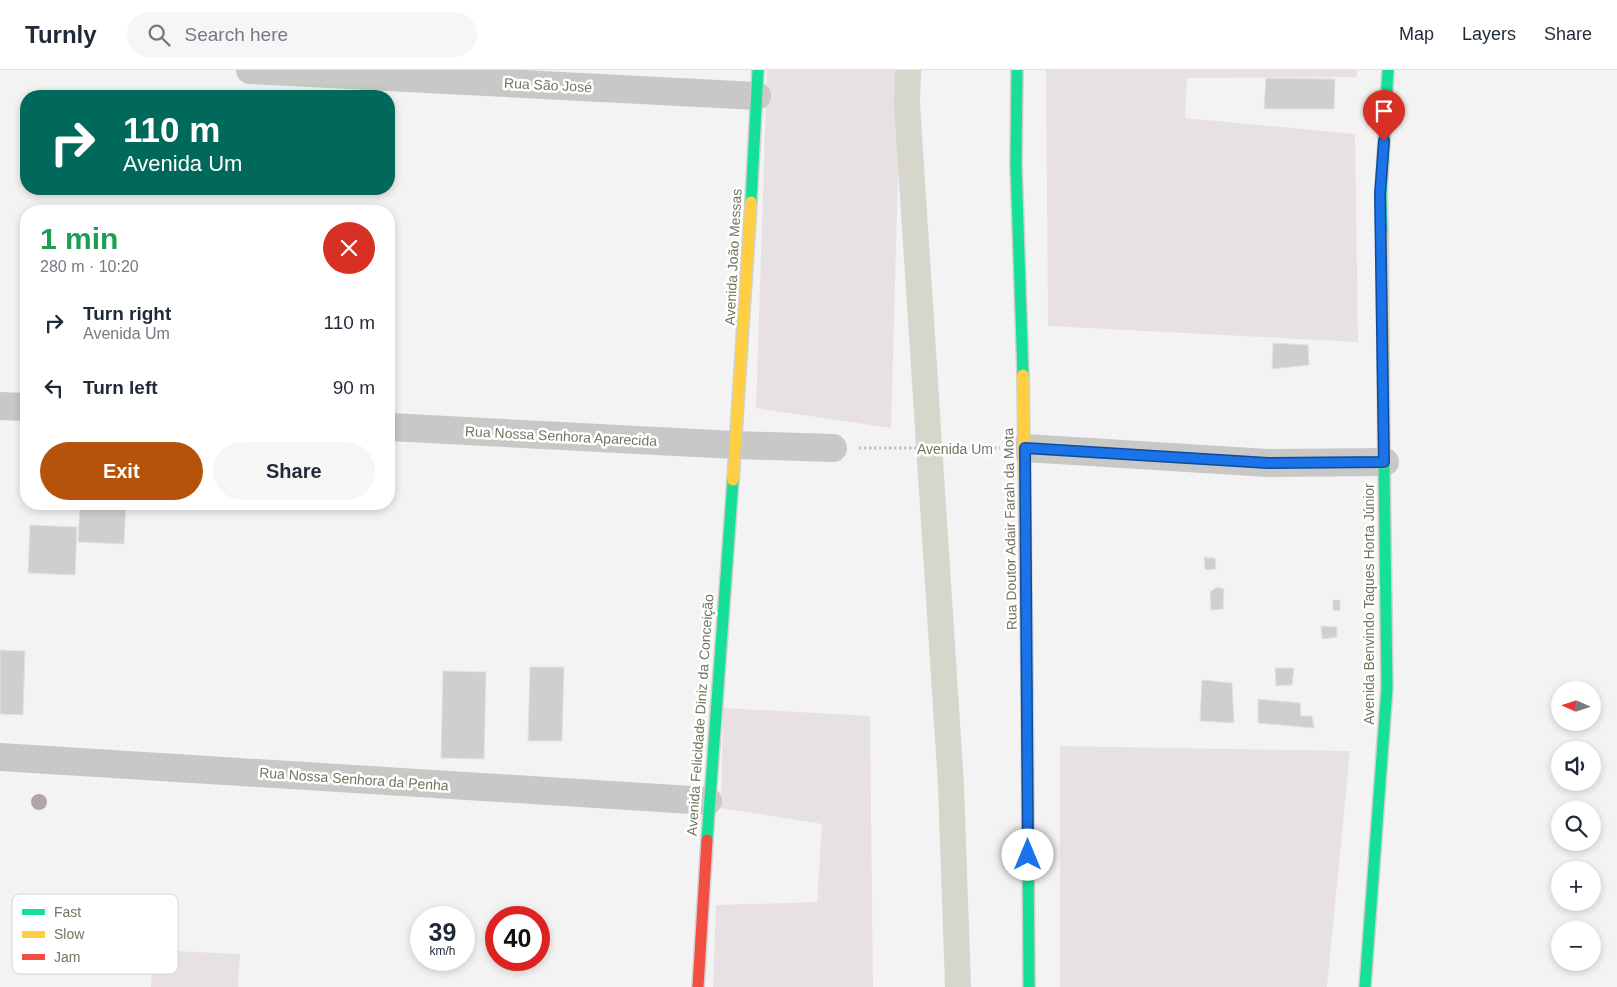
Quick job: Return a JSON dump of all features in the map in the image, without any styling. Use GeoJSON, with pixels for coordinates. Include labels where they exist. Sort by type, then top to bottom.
{"type":"FeatureCollection","features":[{"type":"Feature","properties":{"kind":"street","name":"Rua São José"},"geometry":{"type":"LineString","coordinates":[[250,70],[758,83]]}},
{"type":"Feature","properties":{"kind":"street","name":"Rua Doutor Adair Farah da Mota"},"geometry":{"type":"LineString","coordinates":[[1017,70],[1016,165],[1025,448],[1029,987]]}},
{"type":"Feature","properties":{"kind":"street","name":"Avenida Benvindo Taques Horta Júnior"},"geometry":{"type":"LineString","coordinates":[[1365,987],[1387,688],[1380,194],[1388,70]]}},
{"type":"Feature","properties":{"kind":"street","name":"Avenida João Messas"},"geometry":{"type":"LineString","coordinates":[[734,445],[744,334],[758,83]]}},
{"type":"Feature","properties":{"kind":"street"},"geometry":{"type":"LineString","coordinates":[[0,406],[20,408]]}},
{"type":"Feature","properties":{"kind":"street","name":"Rua Nossa Senhora Aparecida"},"geometry":{"type":"LineString","coordinates":[[395,427],[734,445]]}},
{"type":"Feature","properties":{"kind":"street"},"geometry":{"type":"LineString","coordinates":[[734,445],[833,448]]}},
{"type":"Feature","properties":{"kind":"street","name":"Avenida Felicidade Diniz da Conceição"},"geometry":{"type":"LineString","coordinates":[[698,987],[708,801],[734,445]]}},
{"type":"Feature","properties":{"kind":"street"},"geometry":{"type":"LineString","coordinates":[[1025,448],[1268,463],[1384,462]]}},
{"type":"Feature","properties":{"kind":"street","name":"Rua Nossa Senhora da Penha"},"geometry":{"type":"LineString","coordinates":[[0,757],[708,801]]}},
{"type":"Feature","properties":{"kind":"path","name":"Avenida Um"},"geometry":{"type":"LineString","coordinates":[[833,448],[1025,448]]}},
{"type":"Feature","properties":{"kind":"shaded area"},"geometry":{"type":"Polygon","coordinates":[[[767,70],[901,70],[891,428],[756,408],[767,70]]]}},
{"type":"Feature","properties":{"kind":"shaded area"},"geometry":{"type":"Polygon","coordinates":[[[1046,70],[1357,70],[1357,77],[1187,78],[1185,118],[1355,134],[1358,342],[1048,326],[1046,70]]]}},
{"type":"Feature","properties":{"kind":"shaded area"},"geometry":{"type":"Polygon","coordinates":[[[723,708],[870,716],[873,987],[713,987],[716,905],[817,902],[822,824],[721,808],[723,708]]]}},
{"type":"Feature","properties":{"kind":"shaded area"},"geometry":{"type":"Polygon","coordinates":[[[1060,746],[1350,751],[1327,987],[1060,987],[1060,746]]]}},
{"type":"Feature","properties":{"kind":"shaded area"},"geometry":{"type":"Polygon","coordinates":[[[178,951],[240,954],[238,987],[151,987],[152,974],[178,974],[178,951]]]}},
{"type":"Feature","properties":{"kind":"building"},"geometry":{"type":"Polygon","coordinates":[[[1266,78],[1335,79],[1334,109],[1264,109],[1266,78]]]}},
{"type":"Feature","properties":{"kind":"building"},"geometry":{"type":"Polygon","coordinates":[[[1273,343],[1308,345],[1309,365],[1272,369],[1273,343]]]}},
{"type":"Feature","properties":{"kind":"building"},"geometry":{"type":"Polygon","coordinates":[[[80,510],[126,510],[124,544],[78,542],[80,510]]]}},
{"type":"Feature","properties":{"kind":"building"},"geometry":{"type":"Polygon","coordinates":[[[30,525],[77,527],[75,575],[28,573],[30,525]]]}},
{"type":"Feature","properties":{"kind":"building"},"geometry":{"type":"Polygon","coordinates":[[[1204,557],[1215,558],[1216,569],[1205,570],[1204,557]]]}},
{"type":"Feature","properties":{"kind":"building"},"geometry":{"type":"Polygon","coordinates":[[[1217,587],[1224,589],[1223,609],[1211,610],[1210,592],[1217,587]]]}},
{"type":"Feature","properties":{"kind":"building"},"geometry":{"type":"Polygon","coordinates":[[[1333,600],[1340,600],[1340,611],[1333,610],[1333,600]]]}},
{"type":"Feature","properties":{"kind":"building"},"geometry":{"type":"Polygon","coordinates":[[[1321,626],[1337,627],[1337,637],[1322,639],[1321,626]]]}},
{"type":"Feature","properties":{"kind":"building"},"geometry":{"type":"Polygon","coordinates":[[[0,650],[25,651],[23,715],[0,714],[0,650]]]}},
{"type":"Feature","properties":{"kind":"building"},"geometry":{"type":"Polygon","coordinates":[[[530,667],[564,667],[562,741],[528,741],[530,667]]]}},
{"type":"Feature","properties":{"kind":"building"},"geometry":{"type":"Polygon","coordinates":[[[1275,668],[1294,668],[1292,685],[1276,686],[1275,668]]]}},
{"type":"Feature","properties":{"kind":"building"},"geometry":{"type":"Polygon","coordinates":[[[443,671],[486,672],[484,759],[441,758],[443,671]]]}},
{"type":"Feature","properties":{"kind":"building"},"geometry":{"type":"Polygon","coordinates":[[[1202,680],[1232,683],[1234,723],[1200,721],[1202,680]]]}},
{"type":"Feature","properties":{"kind":"building"},"geometry":{"type":"Polygon","coordinates":[[[1258,699],[1300,703],[1301,716],[1312,716],[1314,728],[1258,723],[1258,699]]]}},
{"type":"Feature","properties":{"kind":"waterway"},"geometry":{"type":"LineString","coordinates":[[908,70],[907,104],[951,785],[958,987]]}},
{"type":"Feature","properties":{"kind":"traffic: fast"},"geometry":{"type":"LineString","coordinates":[[751,202],[758,70]]}},
{"type":"Feature","properties":{"kind":"traffic: fast"},"geometry":{"type":"LineString","coordinates":[[1017,70],[1016,165],[1023,375]]}},
{"type":"Feature","properties":{"kind":"traffic: fast"},"geometry":{"type":"LineString","coordinates":[[1382,235],[1381,194],[1388,70]]}},
{"type":"Feature","properties":{"kind":"traffic: fast"},"geometry":{"type":"LineString","coordinates":[[1365,987],[1387,688],[1384,463]]}},
{"type":"Feature","properties":{"kind":"traffic: fast"},"geometry":{"type":"LineString","coordinates":[[707,840],[733,480]]}},
{"type":"Feature","properties":{"kind":"traffic: fast"},"geometry":{"type":"LineString","coordinates":[[1027,680],[1029,987]]}},
{"type":"Feature","properties":{"kind":"traffic: slow"},"geometry":{"type":"LineString","coordinates":[[733,480],[751,202]]}},
{"type":"Feature","properties":{"kind":"traffic: slow"},"geometry":{"type":"LineString","coordinates":[[1382,235],[1384,463]]}},
{"type":"Feature","properties":{"kind":"traffic: slow"},"geometry":{"type":"LineString","coordinates":[[1023,375],[1027,680]]}},
{"type":"Feature","properties":{"kind":"traffic: jam"},"geometry":{"type":"LineString","coordinates":[[698,987],[707,840]]}},
{"type":"Feature","properties":{"kind":"route"},"geometry":{"type":"LineString","coordinates":[[1028,855],[1025,448],[1268,463],[1384,462],[1380,194],[1384,141]]}}]}
